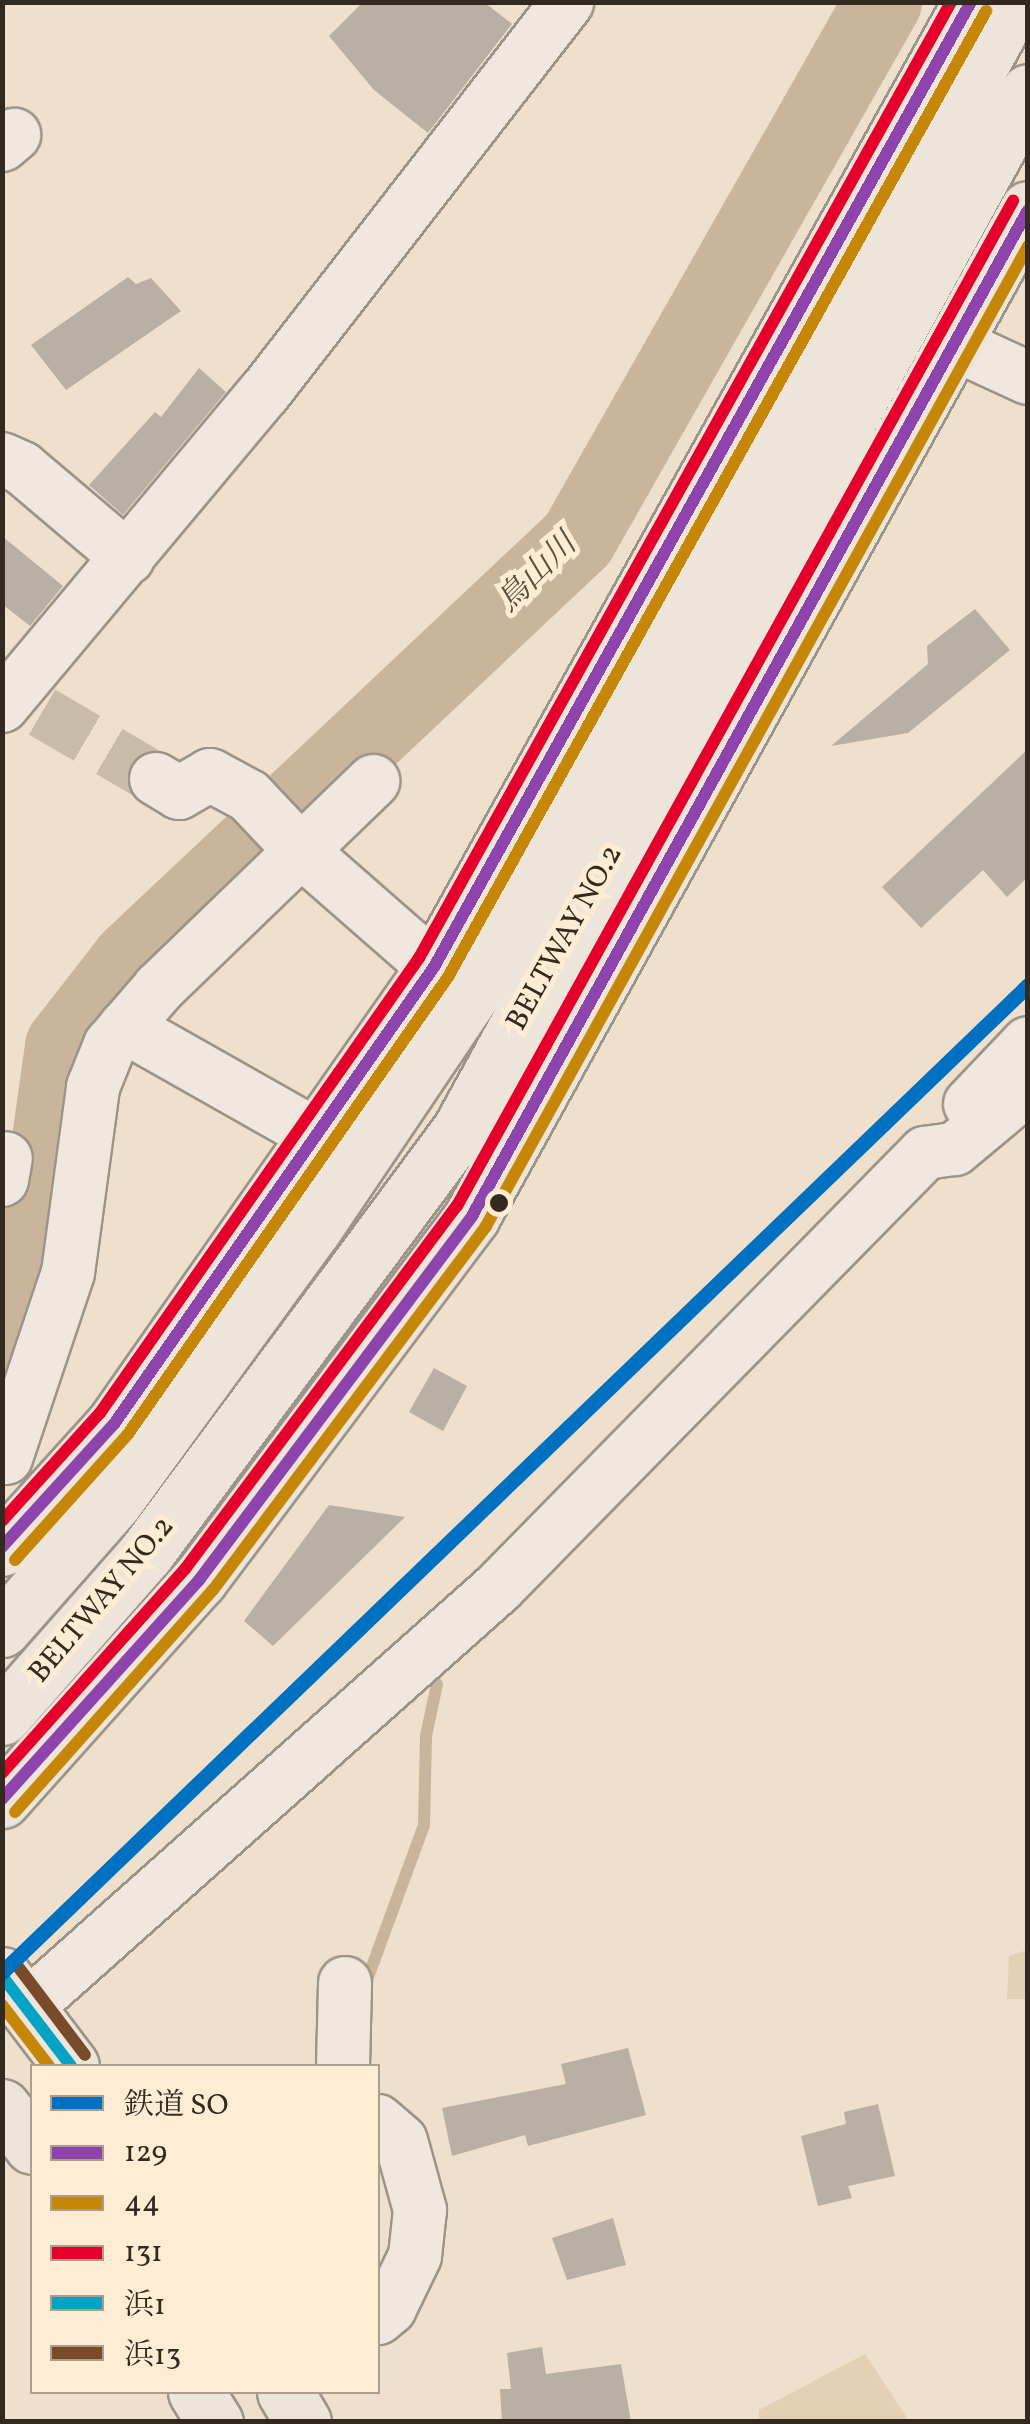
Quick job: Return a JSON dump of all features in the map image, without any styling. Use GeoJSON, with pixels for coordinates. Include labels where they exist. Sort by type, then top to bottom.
{"type":"FeatureCollection","features":[{"type":"Feature","properties":{"kind":"main road"},"geometry":{"type":"LineString","coordinates":[[2,1548],[114,1424],[434,966],[971,2]]}},
{"type":"Feature","properties":{"kind":"main road","name":"BELTWAY NO.2"},"geometry":{"type":"LineString","coordinates":[[2,1629],[114,1502],[314,1228],[472,992],[1015,2]]}},
{"type":"Feature","properties":{"kind":"main road","name":"BELTWAY NO.2"},"geometry":{"type":"LineString","coordinates":[[2,1717],[146,1553],[460,1130],[1028,92]]}},
{"type":"Feature","properties":{"kind":"main road"},"geometry":{"type":"LineString","coordinates":[[2,1800],[200,1580],[472,1216],[1028,208]]}},
{"type":"Feature","properties":{"kind":"main road"},"geometry":{"type":"LineString","coordinates":[[15,1991],[70,2064]]}},
{"type":"Feature","properties":{"kind":"main road"},"geometry":{"type":"LineString","coordinates":[[2,2107],[30,2143]]}},
{"type":"Feature","properties":{"kind":"main road"},"geometry":{"type":"LineString","coordinates":[[197,2394],[215,2422]]}},
{"type":"Feature","properties":{"kind":"street"},"geometry":{"type":"LineString","coordinates":[[15,700],[265,392],[567,2]]}},
{"type":"Feature","properties":{"kind":"street"},"geometry":{"type":"LineString","coordinates":[[954,344],[1028,378]]}},
{"type":"Feature","properties":{"kind":"street"},"geometry":{"type":"LineString","coordinates":[[2,459],[22,468],[128,558]]}},
{"type":"Feature","properties":{"kind":"street"},"geometry":{"type":"LineString","coordinates":[[156,779],[179,793],[210,775],[249,796],[300,849],[434,966]]}},
{"type":"Feature","properties":{"kind":"street"},"geometry":{"type":"LineString","coordinates":[[50,1493],[4,1456],[68,1273],[94,1087],[110,1045],[300,849],[373,781]]}},
{"type":"Feature","properties":{"kind":"street"},"geometry":{"type":"LineString","coordinates":[[125,1027],[316,1135]]}},
{"type":"Feature","properties":{"kind":"street"},"geometry":{"type":"LineString","coordinates":[[15,1991],[498,1588],[1028,1043]]}},
{"type":"Feature","properties":{"kind":"street"},"geometry":{"type":"LineString","coordinates":[[925,1153],[956,1149],[1028,1088]]}},
{"type":"Feature","properties":{"kind":"street"},"geometry":{"type":"LineString","coordinates":[[343,2064],[345,1983]]}},
{"type":"Feature","properties":{"kind":"street"},"geometry":{"type":"LineString","coordinates":[[380,2316],[390,2308],[416,2256],[420,2210],[389,2131]]}},
{"type":"Feature","properties":{"kind":"shaded area"},"geometry":{"type":"Polygon","coordinates":[[[1027,1950],[1027,1999],[1007,1999],[1009,1956],[1027,1950]]]}},
{"type":"Feature","properties":{"kind":"shaded area"},"geometry":{"type":"Polygon","coordinates":[[[865,2354],[909,2421],[759,2421],[759,2410],[865,2354]]]}},
{"type":"Feature","properties":{"kind":"building"},"geometry":{"type":"Polygon","coordinates":[[[363,2],[484,2],[512,24],[428,133],[374,90],[329,36],[363,2]]]}},
{"type":"Feature","properties":{"kind":"building"},"geometry":{"type":"Polygon","coordinates":[[[128,277],[136,284],[151,278],[181,311],[66,390],[31,345],[128,277]]]}},
{"type":"Feature","properties":{"kind":"building"},"geometry":{"type":"Polygon","coordinates":[[[199,368],[226,392],[123,515],[89,485],[155,412],[161,417],[199,368]]]}},
{"type":"Feature","properties":{"kind":"building"},"geometry":{"type":"Polygon","coordinates":[[[2,536],[63,586],[30,626],[2,604],[2,536]]]}},
{"type":"Feature","properties":{"kind":"building"},"geometry":{"type":"Polygon","coordinates":[[[975,609],[1010,650],[908,733],[831,746],[928,664],[927,646],[975,609]]]}},
{"type":"Feature","properties":{"kind":"building"},"geometry":{"type":"Polygon","coordinates":[[[1028,749],[1028,877],[1007,897],[983,870],[921,928],[882,887],[1028,749]]]}},
{"type":"Feature","properties":{"kind":"building"},"geometry":{"type":"Polygon","coordinates":[[[434,1368],[467,1386],[443,1431],[409,1412],[434,1368]]]}},
{"type":"Feature","properties":{"kind":"building"},"geometry":{"type":"Polygon","coordinates":[[[329,1505],[405,1517],[273,1646],[244,1621],[329,1505]]]}},
{"type":"Feature","properties":{"kind":"building"},"geometry":{"type":"Polygon","coordinates":[[[628,2048],[646,2115],[528,2146],[525,2135],[452,2156],[442,2108],[566,2084],[561,2064],[628,2048]]]}},
{"type":"Feature","properties":{"kind":"building"},"geometry":{"type":"Polygon","coordinates":[[[878,2104],[895,2176],[848,2186],[852,2198],[818,2206],[801,2136],[846,2124],[844,2112],[878,2104]]]}},
{"type":"Feature","properties":{"kind":"building"},"geometry":{"type":"Polygon","coordinates":[[[613,2218],[626,2265],[567,2280],[552,2238],[613,2218]]]}},
{"type":"Feature","properties":{"kind":"building"},"geometry":{"type":"Polygon","coordinates":[[[542,2347],[546,2374],[621,2364],[631,2422],[502,2422],[500,2389],[511,2389],[507,2353],[542,2347]]]}},
{"type":"Feature","properties":{"kind":"waterway","name":"鳥山川"},"geometry":{"type":"LineString","coordinates":[[2,1355],[36,1246],[64,1046],[131,960],[578,539],[883,2]]}},
{"type":"Feature","properties":{"kind":"waterway"},"geometry":{"type":"LineString","coordinates":[[363,1991],[424,1825],[426,1736],[437,1684]]}},
{"type":"Feature","properties":{"kind":"tunnel"},"geometry":{"type":"LineString","coordinates":[[42,712],[156,779]]}},
{"type":"Feature","properties":{"kind":"rail line","name":"SO"},"geometry":{"type":"LineString","coordinates":[[2,1972],[1028,985]]}},
{"type":"Feature","properties":{"kind":"transit line","name":"131"},"geometry":{"type":"LineString","coordinates":[[2,1521],[100,1413],[419,958],[951,2]]}},
{"type":"Feature","properties":{"kind":"transit line","name":"129"},"geometry":{"type":"LineString","coordinates":[[2,1547],[114,1424],[434,967],[971,2]]}},
{"type":"Feature","properties":{"kind":"transit line","name":"44"},"geometry":{"type":"LineString","coordinates":[[15,1560],[128,1434],[448,977],[986,11]]}},
{"type":"Feature","properties":{"kind":"transit line","name":"131"},"geometry":{"type":"LineString","coordinates":[[2,1773],[185,1569],[457,1206],[1013,201]]}},
{"type":"Feature","properties":{"kind":"transit line","name":"129"},"geometry":{"type":"LineString","coordinates":[[2,1799],[199,1580],[472,1216],[1028,210]]}},
{"type":"Feature","properties":{"kind":"transit line","name":"44"},"geometry":{"type":"LineString","coordinates":[[15,1812],[213,1590],[486,1226],[1028,246]]}},
{"type":"Feature","properties":{"kind":"transit line","name":"浜13"},"geometry":{"type":"LineString","coordinates":[[16,1964],[85,2055]]}},
{"type":"Feature","properties":{"kind":"transit line","name":"浜1"},"geometry":{"type":"LineString","coordinates":[[2,1976],[69,2064]]}},
{"type":"Feature","properties":{"kind":"transit line","name":"44"},"geometry":{"type":"LineString","coordinates":[[2,2005],[47,2064]]}}]}
